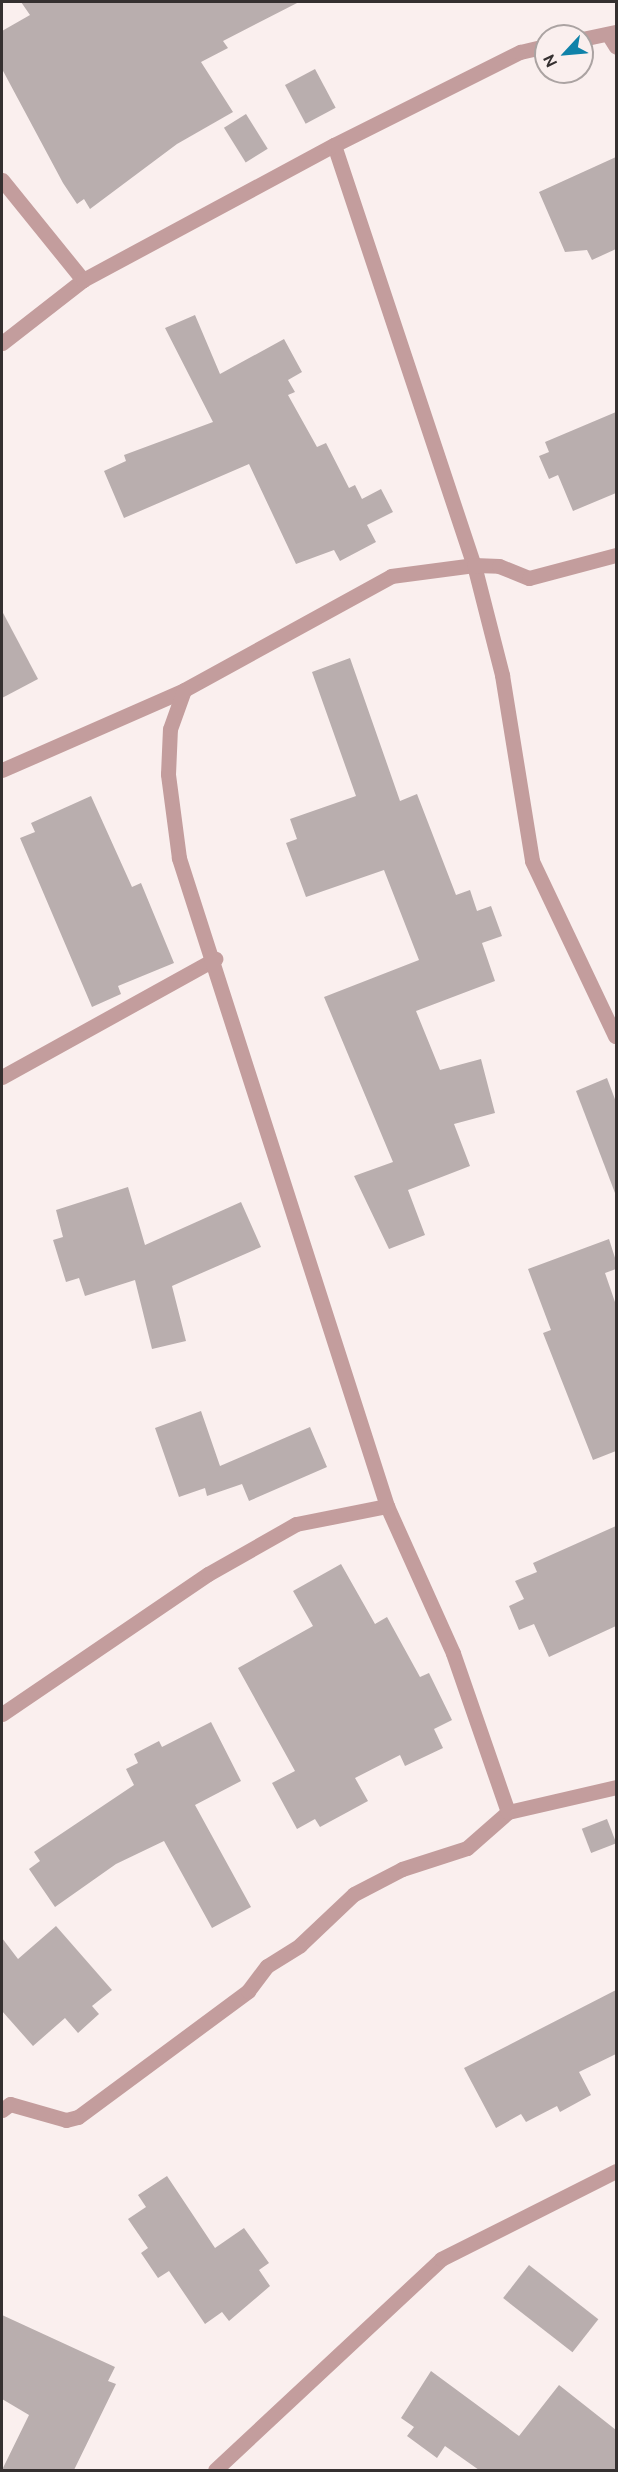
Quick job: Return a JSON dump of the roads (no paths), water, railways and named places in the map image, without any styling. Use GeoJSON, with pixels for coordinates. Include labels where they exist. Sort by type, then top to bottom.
{"type":"FeatureCollection","features":[{"type":"Feature","properties":{"kind":"street"},"geometry":{"type":"LineString","coordinates":[[594,37],[612,33],[616,47]]}},
{"type":"Feature","properties":{"kind":"street"},"geometry":{"type":"LineString","coordinates":[[2,343],[83,280],[333,145],[520,52],[534,49]]}},
{"type":"Feature","properties":{"kind":"street"},"geometry":{"type":"LineString","coordinates":[[333,145],[474,565],[502,675],[532,861],[615,1036]]}},
{"type":"Feature","properties":{"kind":"street"},"geometry":{"type":"LineString","coordinates":[[2,180],[83,280]]}},
{"type":"Feature","properties":{"kind":"street"},"geometry":{"type":"LineString","coordinates":[[2,770],[184,690],[391,576],[474,565],[499,566],[529,578],[616,555]]}},
{"type":"Feature","properties":{"kind":"street"},"geometry":{"type":"LineString","coordinates":[[184,690],[170,729],[168,774],[179,858],[215,959],[387,1506],[453,1653],[508,1812]]}},
{"type":"Feature","properties":{"kind":"street"},"geometry":{"type":"LineString","coordinates":[[2,1077],[215,959]]}},
{"type":"Feature","properties":{"kind":"street"},"geometry":{"type":"LineString","coordinates":[[2,1714],[208,1574],[296,1524],[387,1506]]}},
{"type":"Feature","properties":{"kind":"street"},"geometry":{"type":"LineString","coordinates":[[2,2110],[10,2104],[66,2120],[78,2117],[248,1991],[267,1966],[300,1945],[354,1894],[402,1869],[467,1848],[508,1812],[616,1787]]}},
{"type":"Feature","properties":{"kind":"street"},"geometry":{"type":"LineString","coordinates":[[215,2470],[441,2259],[616,2171]]}}]}
